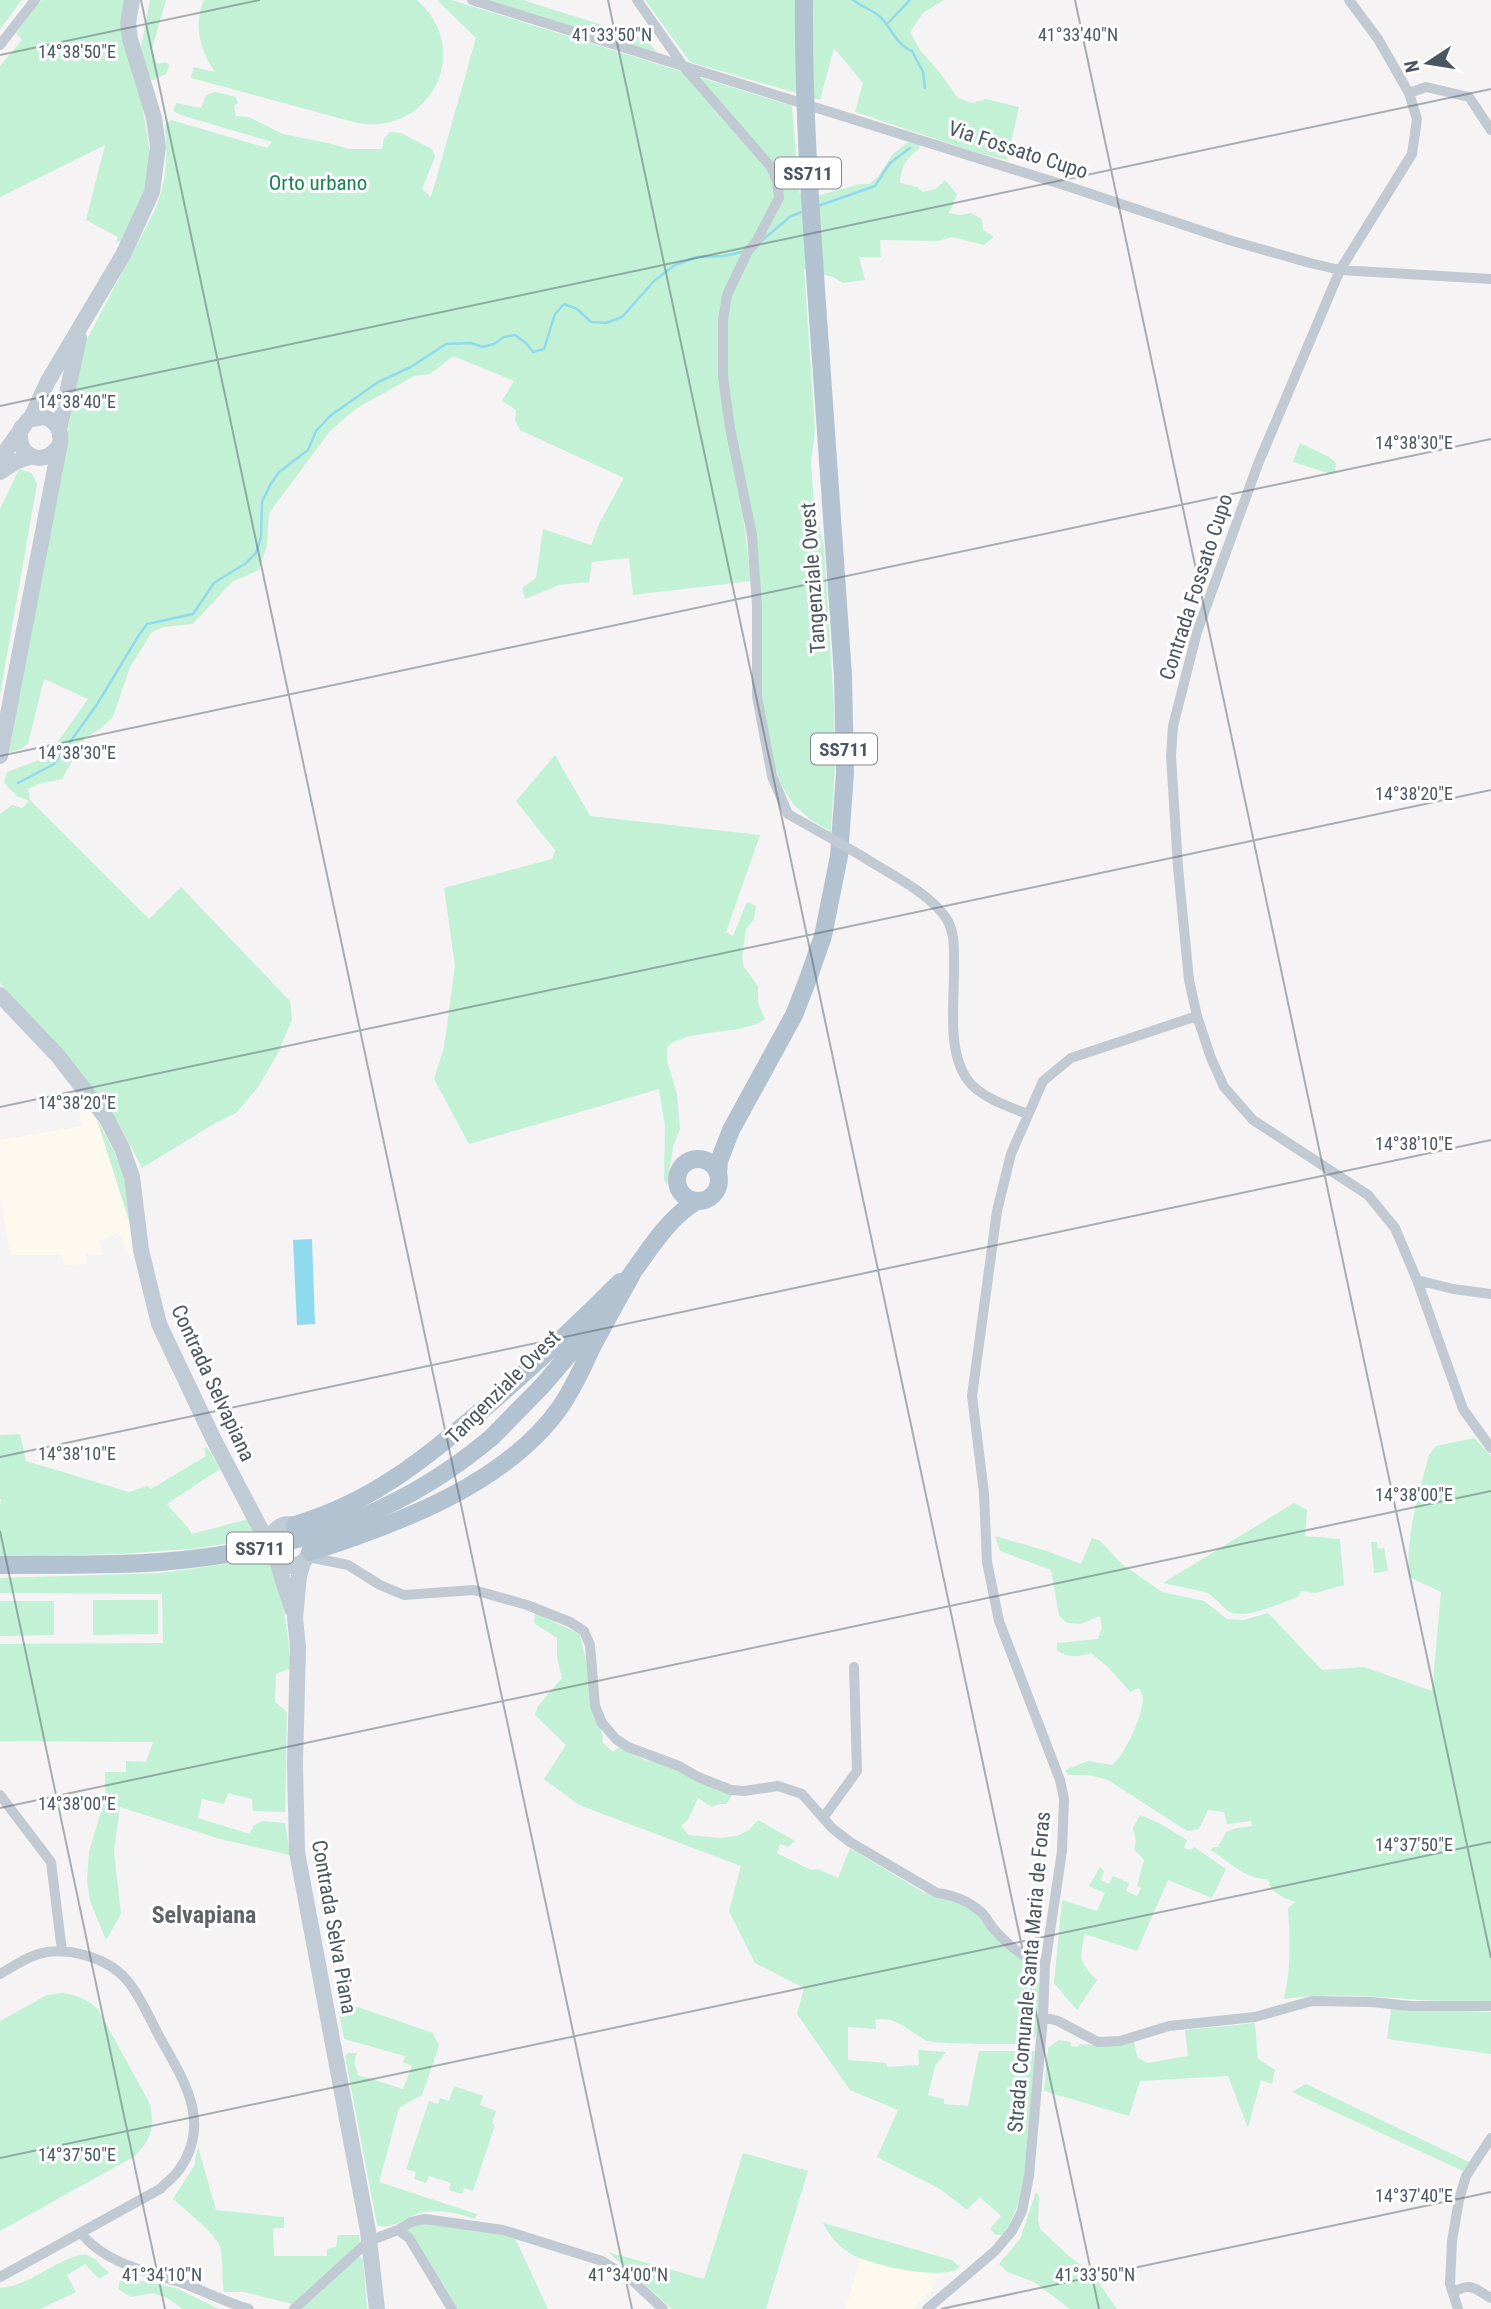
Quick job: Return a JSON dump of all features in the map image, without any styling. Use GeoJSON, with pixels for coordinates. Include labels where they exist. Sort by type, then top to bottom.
{"type":"FeatureCollection","features":[{"type":"Feature","properties":{"kind":"main road"},"geometry":{"type":"LineString","coordinates":[[47,505],[42,472],[35,457],[25,452],[19,437],[48,381],[123,255],[152,191],[158,147],[154,118],[130,39],[128,23],[132,0]]}},
{"type":"Feature","properties":{"kind":"main road","name":"Tangenziale Ovest"},"geometry":{"type":"LineString","coordinates":[[718,1174],[719,1161],[731,1130],[794,1015],[823,936],[839,856],[845,773],[843,675],[808,165],[804,0]]}},
{"type":"Feature","properties":{"kind":"main road"},"geometry":{"type":"LineString","coordinates":[[0,756],[61,438],[59,429],[84,319]]}},
{"type":"Feature","properties":{"kind":"main road"},"geometry":{"type":"LineString","coordinates":[[0,460],[26,424],[39,416],[48,418],[59,429]]}},
{"type":"Feature","properties":{"kind":"main road"},"geometry":{"type":"LineString","coordinates":[[0,472],[15,462],[50,456],[58,447]]}},
{"type":"Feature","properties":{"kind":"main road","name":"Contrada Selvapiana"},"geometry":{"type":"LineString","coordinates":[[0,995],[58,1056],[107,1119],[122,1148],[132,1177],[141,1250],[159,1324],[213,1438],[269,1545]]}},
{"type":"Feature","properties":{"kind":"main road","name":"Tangenziale Ovest"},"geometry":{"type":"LineString","coordinates":[[699,1160],[731,1130]]}},
{"type":"Feature","properties":{"kind":"main road"},"geometry":{"type":"LineString","coordinates":[[699,1160],[711,1164],[718,1174],[715,1193],[710,1198],[697,1201],[686,1197],[679,1188],[680,1171],[688,1162],[699,1160]]}},
{"type":"Feature","properties":{"kind":"main road","name":"Tangenziale Ovest"},"geometry":{"type":"LineString","coordinates":[[666,1228],[679,1188]]}},
{"type":"Feature","properties":{"kind":"main road","name":"Tangenziale Ovest"},"geometry":{"type":"LineString","coordinates":[[0,1565],[159,1562],[239,1552],[293,1541],[344,1525],[397,1502],[455,1466],[492,1437],[592,1329],[666,1228],[697,1201]]}},
{"type":"Feature","properties":{"kind":"main road"},"geometry":{"type":"LineString","coordinates":[[295,1618],[277,1561],[271,1554],[269,1545],[275,1531],[321,1517],[361,1500],[400,1475],[439,1446],[531,1368],[620,1282],[632,1274]]}},
{"type":"Feature","properties":{"kind":"main road"},"geometry":{"type":"LineString","coordinates":[[277,1561],[290,1566],[370,1533],[437,1503],[493,1471],[545,1426],[571,1389],[632,1274]]}},
{"type":"Feature","properties":{"kind":"main road","name":"Contrada Selvapiana"},"geometry":{"type":"LineString","coordinates":[[245,1498],[261,1512],[291,1524]]}},
{"type":"Feature","properties":{"kind":"main road"},"geometry":{"type":"LineString","coordinates":[[291,1524],[309,1535],[312,1546],[299,1576],[295,1618]]}},
{"type":"Feature","properties":{"kind":"main road","name":"Contrada Selva Piana"},"geometry":{"type":"LineString","coordinates":[[295,1618],[298,1647],[295,1763],[297,1852],[369,2241],[377,2309]]}},
{"type":"Feature","properties":{"kind":"street"},"geometry":{"type":"LineString","coordinates":[[0,45],[35,0]]}},
{"type":"Feature","properties":{"kind":"street","name":"Via Fossato Cupo"},"geometry":{"type":"LineString","coordinates":[[472,0],[1029,174],[1229,240],[1340,270]]}},
{"type":"Feature","properties":{"kind":"street"},"geometry":{"type":"LineString","coordinates":[[637,0],[684,67],[771,167],[777,181],[779,198],[727,295],[723,320],[723,376],[730,428],[752,535],[757,605],[758,707],[772,776],[788,814],[905,883],[937,907],[947,920],[953,934],[953,1016],[960,1066],[971,1083],[983,1093],[1027,1114]]}},
{"type":"Feature","properties":{"kind":"street","name":"Contrada Fossato Cupo"},"geometry":{"type":"LineString","coordinates":[[1349,0],[1378,39],[1409,93],[1417,119],[1412,155],[1340,270],[1258,464],[1197,632],[1172,726],[1171,756],[1189,980],[1197,1016],[1224,1087],[1253,1120],[1368,1195],[1395,1228],[1417,1280],[1463,1409],[1491,1448]]}},
{"type":"Feature","properties":{"kind":"street"},"geometry":{"type":"LineString","coordinates":[[1409,93],[1426,87],[1469,97],[1491,130]]}},
{"type":"Feature","properties":{"kind":"street"},"geometry":{"type":"LineString","coordinates":[[1340,270],[1491,279]]}},
{"type":"Feature","properties":{"kind":"street","name":"Strada Comunale Santa Maria de Foras"},"geometry":{"type":"LineString","coordinates":[[927,2309],[995,2251],[1012,2231],[1021,2211],[1029,2176],[1045,1965],[1062,1851],[1064,1799],[1060,1780],[999,1621],[987,1562],[984,1493],[972,1396],[997,1211],[1011,1154],[1043,1081],[1070,1058],[1197,1016]]}},
{"type":"Feature","properties":{"kind":"street"},"geometry":{"type":"LineString","coordinates":[[1417,1280],[1453,1289],[1491,1294]]}},
{"type":"Feature","properties":{"kind":"street"},"geometry":{"type":"LineString","coordinates":[[307,1557],[348,1565],[380,1585],[404,1595],[474,1590],[527,1605],[570,1622],[584,1631],[590,1645],[595,1706],[602,1723],[616,1739],[732,1790],[778,1786],[802,1794],[823,1818],[850,1842],[937,1893],[953,1895],[975,1908],[1020,1954],[1032,1962],[1045,1965]]}},
{"type":"Feature","properties":{"kind":"street"},"geometry":{"type":"LineString","coordinates":[[823,1818],[857,1772],[854,1667]]}},
{"type":"Feature","properties":{"kind":"street"},"geometry":{"type":"LineString","coordinates":[[0,1795],[51,1862],[62,1951]]}},
{"type":"Feature","properties":{"kind":"street"},"geometry":{"type":"LineString","coordinates":[[0,1974],[34,1955],[62,1951],[86,1955],[108,1965],[130,1983],[188,2089],[194,2116],[191,2144],[179,2170],[160,2189],[0,2277]]}},
{"type":"Feature","properties":{"kind":"street"},"geometry":{"type":"LineString","coordinates":[[1043,2017],[1058,2021],[1098,2042],[1120,2041],[1169,2026],[1255,2017],[1312,2001],[1362,2001],[1410,2006],[1491,2006]]}},
{"type":"Feature","properties":{"kind":"street"},"geometry":{"type":"LineString","coordinates":[[1458,2309],[1450,2284],[1452,2241],[1466,2176],[1491,2138]]}},
{"type":"Feature","properties":{"kind":"street"},"geometry":{"type":"LineString","coordinates":[[293,2309],[369,2241],[411,2222],[425,2219],[503,2230],[602,2261],[632,2280],[663,2309]]}},
{"type":"Feature","properties":{"kind":"street"},"geometry":{"type":"LineString","coordinates":[[398,2230],[409,2238],[452,2309]]}},
{"type":"Feature","properties":{"kind":"street"},"geometry":{"type":"LineString","coordinates":[[81,2233],[93,2247],[130,2266],[249,2309]]}},
{"type":"Feature","properties":{"kind":"street"},"geometry":{"type":"LineString","coordinates":[[1453,2293],[1463,2286],[1470,2286],[1491,2298]]}},
{"type":"Feature","properties":{"kind":"shaded area"},"geometry":{"type":"Polygon","coordinates":[[[76,1094],[97,1120],[130,1224],[132,1260],[118,1233],[99,1241],[103,1255],[86,1254],[87,1264],[64,1265],[62,1255],[10,1255],[0,1196],[0,1140],[82,1126],[76,1094]]]}},
{"type":"Feature","properties":{"kind":"shaded area"},"geometry":{"type":"Polygon","coordinates":[[[868,2236],[952,2260],[960,2267],[956,2271],[945,2273],[913,2309],[845,2309],[868,2236]]]}},
{"type":"Feature","properties":{"kind":"green space"},"geometry":{"type":"Polygon","coordinates":[[[0,0],[22,0],[0,29],[0,0]]]}},
{"type":"Feature","properties":{"kind":"green space"},"geometry":{"type":"Polygon","coordinates":[[[41,0],[126,0],[123,42],[142,104],[150,154],[148,177],[142,198],[122,242],[116,241],[118,237],[86,220],[105,145],[0,197],[0,66],[22,40],[16,33],[41,0]]]}},
{"type":"Feature","properties":{"kind":"green space"},"geometry":{"type":"Polygon","coordinates":[[[150,0],[166,0],[152,49],[157,64],[165,62],[170,65],[166,74],[152,80],[146,74],[140,52],[150,0]]]}},
{"type":"Feature","properties":{"kind":"green space"},"geometry":{"type":"Polygon","coordinates":[[[204,0],[417,0],[434,20],[442,42],[443,64],[436,85],[424,103],[406,116],[383,123],[357,123],[191,78],[194,67],[215,72],[205,55],[200,37],[199,19],[204,0]]]}},
{"type":"Feature","properties":{"kind":"green space","name":"Orto urbano"},"geometry":{"type":"Polygon","coordinates":[[[437,0],[452,0],[792,106],[799,192],[806,199],[869,184],[878,177],[893,154],[908,142],[917,142],[920,148],[905,163],[900,183],[917,187],[923,192],[936,189],[945,180],[957,194],[948,213],[971,213],[982,219],[983,230],[994,237],[984,245],[952,237],[938,241],[880,240],[881,257],[859,257],[865,280],[843,283],[833,277],[804,269],[815,429],[811,463],[814,505],[824,546],[834,706],[835,764],[831,832],[811,820],[793,804],[781,784],[771,757],[762,696],[757,539],[737,447],[726,361],[728,318],[720,329],[751,581],[633,595],[629,558],[592,562],[589,582],[559,585],[525,599],[522,588],[536,578],[543,529],[591,545],[624,478],[520,430],[515,420],[516,410],[502,401],[514,381],[453,356],[430,374],[414,376],[357,408],[330,431],[269,513],[267,545],[259,570],[232,582],[193,624],[163,627],[152,632],[130,667],[113,717],[85,738],[62,779],[28,789],[30,800],[149,919],[181,887],[290,1001],[292,1020],[278,1053],[259,1086],[236,1113],[142,1168],[118,1122],[82,1074],[0,983],[0,814],[12,805],[22,808],[29,801],[17,796],[4,783],[7,772],[47,757],[88,699],[44,679],[28,744],[9,752],[86,341],[159,200],[166,169],[165,125],[171,120],[267,148],[272,142],[181,115],[173,111],[176,103],[201,108],[206,95],[215,92],[236,97],[236,116],[249,117],[283,134],[349,149],[382,149],[384,138],[390,132],[401,133],[432,149],[435,157],[422,189],[431,197],[476,38],[437,0]]]}},
{"type":"Feature","properties":{"kind":"green space"},"geometry":{"type":"Polygon","coordinates":[[[483,0],[523,0],[646,39],[659,55],[483,0]]]}},
{"type":"Feature","properties":{"kind":"green space"},"geometry":{"type":"Polygon","coordinates":[[[645,0],[944,0],[923,13],[910,32],[920,50],[958,98],[972,103],[986,99],[1019,107],[1007,160],[855,112],[863,83],[834,48],[820,100],[690,62],[645,0]]]}},
{"type":"Feature","properties":{"kind":"green space"},"geometry":{"type":"Polygon","coordinates":[[[1300,443],[1329,457],[1336,463],[1335,472],[1331,474],[1293,462],[1300,443]]]}},
{"type":"Feature","properties":{"kind":"green space"},"geometry":{"type":"Polygon","coordinates":[[[19,469],[32,473],[37,484],[0,695],[0,509],[19,469]]]}},
{"type":"Feature","properties":{"kind":"green space"},"geometry":{"type":"Polygon","coordinates":[[[555,755],[590,816],[760,835],[726,932],[733,936],[747,902],[756,906],[754,919],[746,929],[742,958],[744,967],[758,986],[758,1003],[765,1019],[743,1028],[687,1037],[667,1047],[667,1061],[677,1094],[680,1129],[673,1147],[667,1186],[664,1179],[665,1126],[659,1089],[469,1144],[434,1079],[444,1047],[455,966],[444,888],[552,859],[555,850],[516,801],[555,755]]]}},
{"type":"Feature","properties":{"kind":"green space"},"geometry":{"type":"Polygon","coordinates":[[[97,1120],[122,1170],[129,1196],[130,1224],[97,1120]]]}},
{"type":"Feature","properties":{"kind":"green space"},"geometry":{"type":"Polygon","coordinates":[[[20,1434],[26,1461],[129,1492],[148,1486],[151,1489],[206,1456],[204,1448],[207,1447],[220,1469],[167,1504],[192,1534],[248,1519],[258,1539],[190,1549],[119,1554],[0,1557],[0,1435],[20,1434]]]}},
{"type":"Feature","properties":{"kind":"green space"},"geometry":{"type":"Polygon","coordinates":[[[1474,1438],[1491,1456],[1491,2001],[1346,1996],[1284,1999],[1289,1954],[1288,1908],[1295,1902],[1271,1889],[1268,1879],[1245,1873],[1211,1850],[1218,1847],[1226,1832],[1252,1826],[1251,1821],[1227,1824],[1224,1812],[1208,1810],[1199,1829],[1187,1831],[1108,1780],[1089,1775],[1068,1775],[1065,1770],[1088,1761],[1112,1765],[1117,1760],[1137,1724],[1142,1695],[1139,1688],[1130,1692],[1108,1667],[1091,1653],[1074,1656],[1057,1651],[1057,1643],[1098,1639],[1102,1628],[1100,1616],[1081,1624],[1067,1623],[1059,1616],[1051,1570],[1000,1551],[995,1536],[1081,1564],[1092,1538],[1100,1541],[1122,1564],[1162,1592],[1204,1601],[1227,1619],[1244,1620],[1268,1613],[1322,1670],[1364,1667],[1432,1691],[1441,1592],[1409,1577],[1411,1530],[1429,1455],[1436,1446],[1474,1438]]]}},
{"type":"Feature","properties":{"kind":"green space"},"geometry":{"type":"Polygon","coordinates":[[[1294,1503],[1307,1510],[1305,1536],[1340,1539],[1344,1585],[1315,1593],[1301,1591],[1298,1597],[1268,1608],[1238,1614],[1229,1611],[1207,1593],[1163,1583],[1294,1503]]]}},
{"type":"Feature","properties":{"kind":"green space"},"geometry":{"type":"Polygon","coordinates":[[[1371,1542],[1377,1542],[1378,1549],[1384,1548],[1388,1571],[1374,1573],[1371,1542]]]}},
{"type":"Feature","properties":{"kind":"green space"},"geometry":{"type":"Polygon","coordinates":[[[266,1558],[284,1612],[291,1668],[276,1674],[275,1702],[287,1712],[285,1812],[253,1811],[252,1799],[228,1793],[224,1804],[202,1799],[198,1818],[250,1834],[253,1826],[262,1821],[285,1823],[290,1855],[220,1839],[120,1807],[114,1852],[121,1914],[106,1940],[90,1901],[87,1880],[89,1852],[105,1798],[105,1772],[126,1772],[126,1761],[146,1762],[153,1742],[0,1741],[0,1644],[163,1643],[162,1594],[0,1593],[0,1578],[161,1573],[266,1558]]]}},
{"type":"Feature","properties":{"kind":"green space"},"geometry":{"type":"Polygon","coordinates":[[[93,1600],[158,1600],[158,1634],[93,1635],[93,1600]]]}},
{"type":"Feature","properties":{"kind":"green space"},"geometry":{"type":"Polygon","coordinates":[[[0,1601],[54,1601],[54,1635],[0,1636],[0,1601]]]}},
{"type":"Feature","properties":{"kind":"green space"},"geometry":{"type":"Polygon","coordinates":[[[535,1613],[580,1634],[602,1742],[613,1752],[619,1747],[645,1760],[662,1763],[733,1794],[726,1804],[712,1807],[698,1798],[688,1820],[681,1826],[689,1835],[720,1838],[737,1836],[749,1830],[758,1820],[795,1841],[788,1847],[780,1844],[777,1853],[811,1870],[818,1869],[838,1878],[850,1848],[923,1892],[967,1906],[1013,1953],[1037,1971],[1039,2020],[1030,2044],[931,2042],[896,2022],[883,2019],[875,2020],[876,2029],[848,2027],[848,2060],[886,2063],[887,2067],[919,2065],[918,2050],[946,2052],[935,2066],[928,2095],[944,2099],[944,2104],[968,2106],[979,2051],[1035,2051],[1024,2177],[1019,2202],[1005,2234],[996,2235],[990,2229],[1001,2216],[980,2197],[967,2210],[940,2189],[877,2157],[898,2110],[850,2090],[797,2014],[804,1988],[755,1963],[729,1911],[741,1866],[579,1805],[544,1779],[566,1745],[535,1715],[538,1706],[562,1678],[557,1658],[557,1638],[534,1623],[535,1613]]]}},
{"type":"Feature","properties":{"kind":"green space"},"geometry":{"type":"Polygon","coordinates":[[[1140,1815],[1187,1840],[1184,1848],[1191,1850],[1194,1847],[1226,1869],[1212,1898],[1168,1880],[1137,1951],[1085,1934],[1082,1959],[1097,1980],[1077,2010],[1054,1983],[1062,1900],[1097,1911],[1105,1893],[1089,1886],[1100,1867],[1104,1871],[1101,1880],[1109,1884],[1113,1876],[1129,1883],[1126,1891],[1137,1896],[1141,1888],[1137,1886],[1144,1860],[1134,1849],[1136,1841],[1133,1828],[1140,1815]]]}},
{"type":"Feature","properties":{"kind":"green space"},"geometry":{"type":"Polygon","coordinates":[[[62,1993],[81,1998],[98,2009],[150,2104],[150,2132],[145,2144],[135,2156],[0,2231],[0,2021],[47,1995],[62,1993]]]}},
{"type":"Feature","properties":{"kind":"green space"},"geometry":{"type":"Polygon","coordinates":[[[343,2004],[433,2033],[439,2046],[422,2095],[399,2108],[379,2182],[477,2214],[475,2219],[450,2212],[430,2211],[418,2213],[389,2226],[377,2225],[345,2056],[348,2053],[357,2053],[354,2062],[358,2075],[403,2089],[412,2066],[403,2062],[405,2056],[344,2039],[338,2008],[343,2004]]]}},
{"type":"Feature","properties":{"kind":"green space"},"geometry":{"type":"Polygon","coordinates":[[[1391,2009],[1491,2012],[1491,2054],[1387,2039],[1391,2009]]]}},
{"type":"Feature","properties":{"kind":"green space"},"geometry":{"type":"Polygon","coordinates":[[[1255,2023],[1258,2059],[1275,2070],[1272,2084],[1261,2080],[1248,2128],[1228,2076],[1140,2081],[1129,2116],[1044,2091],[1048,2048],[1059,2040],[1070,2042],[1071,2046],[1077,2047],[1080,2044],[1109,2046],[1134,2041],[1137,2057],[1147,2063],[1188,2056],[1185,2030],[1255,2023]]]}},
{"type":"Feature","properties":{"kind":"green space"},"geometry":{"type":"Polygon","coordinates":[[[1306,2084],[1469,2162],[1464,2171],[1461,2170],[1292,2092],[1306,2084]]]}},
{"type":"Feature","properties":{"kind":"green space"},"geometry":{"type":"Polygon","coordinates":[[[454,2086],[483,2096],[480,2105],[496,2111],[492,2123],[495,2125],[473,2191],[464,2188],[462,2194],[449,2190],[451,2183],[429,2176],[426,2183],[414,2179],[416,2172],[406,2169],[429,2101],[438,2104],[440,2098],[449,2101],[454,2086]]]}},
{"type":"Feature","properties":{"kind":"green space"},"geometry":{"type":"Polygon","coordinates":[[[198,2147],[216,2210],[284,2217],[284,2228],[273,2228],[274,2256],[327,2256],[327,2249],[336,2247],[338,2235],[359,2235],[360,2243],[292,2304],[244,2292],[224,2292],[221,2252],[217,2241],[173,2199],[194,2166],[198,2147]]]}},
{"type":"Feature","properties":{"kind":"green space"},"geometry":{"type":"Polygon","coordinates":[[[743,2153],[808,2171],[766,2309],[672,2309],[608,2252],[704,2279],[743,2153]]]}},
{"type":"Feature","properties":{"kind":"green space"},"geometry":{"type":"Polygon","coordinates":[[[1036,2192],[1039,2196],[1038,2221],[1041,2230],[1092,2273],[1117,2309],[1070,2309],[1034,2282],[1007,2272],[999,2264],[1020,2239],[1036,2192]]]}},
{"type":"Feature","properties":{"kind":"green space"},"geometry":{"type":"Polygon","coordinates":[[[427,2222],[505,2234],[515,2238],[548,2309],[457,2309],[410,2234],[404,2230],[427,2222]]]}},
{"type":"Feature","properties":{"kind":"green space"},"geometry":{"type":"Polygon","coordinates":[[[823,2223],[952,2260],[960,2267],[940,2273],[925,2272],[862,2259],[839,2245],[823,2223]]]}},
{"type":"Feature","properties":{"kind":"green space"},"geometry":{"type":"Polygon","coordinates":[[[85,2254],[96,2260],[109,2273],[99,2279],[85,2264],[67,2275],[76,2292],[40,2309],[0,2309],[0,2288],[22,2283],[63,2261],[85,2254]]]}},
{"type":"Feature","properties":{"kind":"green space"},"geometry":{"type":"Polygon","coordinates":[[[358,2257],[363,2258],[367,2309],[301,2309],[358,2257]]]}},
{"type":"Feature","properties":{"kind":"green space"},"geometry":{"type":"Polygon","coordinates":[[[127,2278],[176,2288],[219,2309],[183,2309],[167,2298],[153,2293],[131,2297],[118,2289],[120,2280],[127,2278]]]}},
{"type":"Feature","properties":{"kind":"water"},"geometry":{"type":"Polygon","coordinates":[[[312,1239],[315,1324],[297,1325],[293,1240],[312,1239]]]}},
{"type":"Feature","properties":{"kind":"waterway"},"geometry":{"type":"LineString","coordinates":[[853,0],[878,15],[897,40],[912,51],[923,72],[925,88]]}},
{"type":"Feature","properties":{"kind":"waterway"},"geometry":{"type":"LineString","coordinates":[[888,23],[910,0]]}},
{"type":"Feature","properties":{"kind":"waterway"},"geometry":{"type":"LineString","coordinates":[[818,206],[875,186],[890,163],[910,148]]}},
{"type":"Feature","properties":{"kind":"waterway"},"geometry":{"type":"LineString","coordinates":[[760,242],[791,216],[802,212]]}},
{"type":"Feature","properties":{"kind":"waterway"},"geometry":{"type":"LineString","coordinates":[[18,783],[54,764],[96,706],[147,624],[193,614],[214,583],[246,563],[256,553],[261,537],[262,502],[270,485],[279,472],[308,450],[316,431],[330,416],[378,382],[411,367],[446,344],[471,343],[483,347],[515,335],[533,352],[544,349],[555,314],[564,304],[577,309],[591,322],[606,323],[622,317],[655,280],[675,265],[697,257],[742,252]]}},
{"type":"Feature","properties":{"kind":"district","name":"Selvapiana"},"geometry":{"type":"Point","coordinates":[204,1915]}}]}
